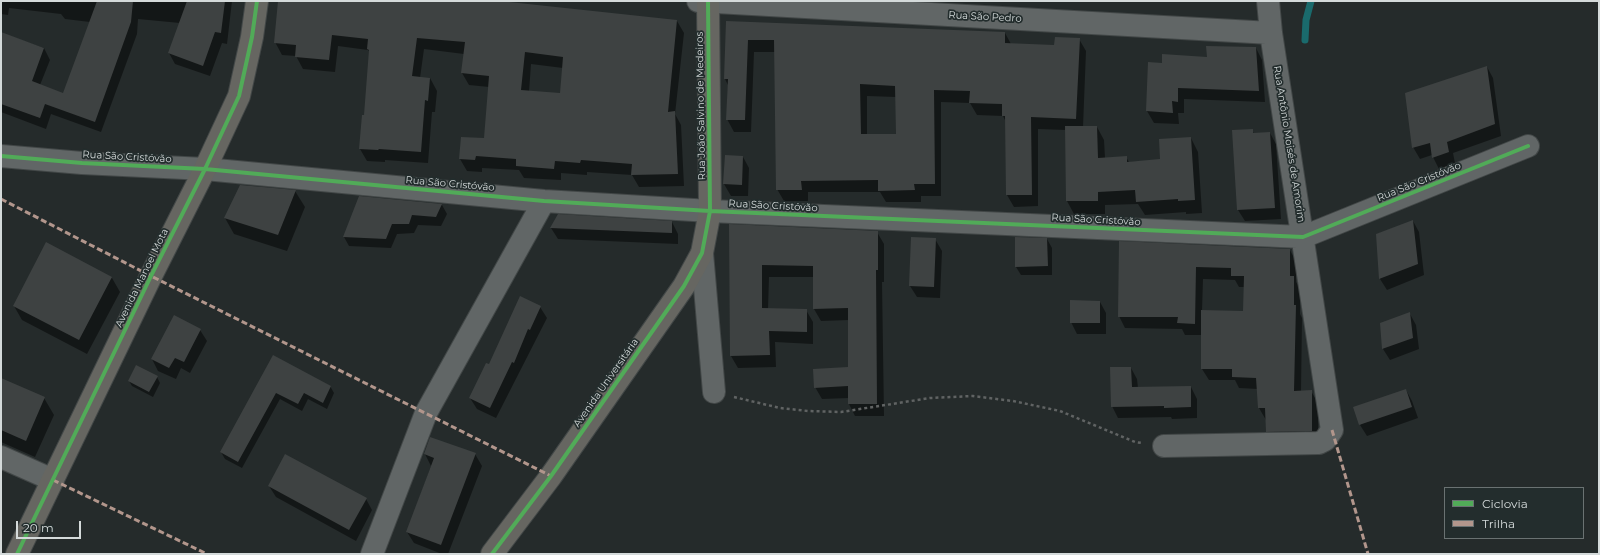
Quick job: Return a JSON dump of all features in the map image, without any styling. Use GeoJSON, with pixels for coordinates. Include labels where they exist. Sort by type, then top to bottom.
{"type":"FeatureCollection","features":[{"type":"Feature","properties":{"kind":"main road","name":"Avenida Manoel Mota"},"geometry":{"type":"LineString","coordinates":[[17,554],[151,276],[205,169],[239,96],[252,37],[257,1]]}},
{"type":"Feature","properties":{"kind":"main road","name":"Rua João Salvino de Medeiros"},"geometry":{"type":"LineString","coordinates":[[705,1],[710,211]]}},
{"type":"Feature","properties":{"kind":"main road","name":"Avenida Universitária"},"geometry":{"type":"LineString","coordinates":[[492,554],[551,476],[684,286],[702,253],[710,211]]}},
{"type":"Feature","properties":{"kind":"street","name":"Rua São Pedro"},"geometry":{"type":"LineString","coordinates":[[705,1],[1271,33]]}},
{"type":"Feature","properties":{"kind":"street","name":"Rua Antônio Moisés de Amorim"},"geometry":{"type":"LineString","coordinates":[[1164,446],[1319,443],[1325,440],[1332,430],[1271,33],[1268,1]]}},
{"type":"Feature","properties":{"kind":"street","name":"Rua São Cristóvão"},"geometry":{"type":"LineString","coordinates":[[1,156],[82,163],[205,169],[544,201],[710,211],[1303,237],[1528,146]]}},
{"type":"Feature","properties":{"kind":"street"},"geometry":{"type":"LineString","coordinates":[[372,554],[426,413],[544,201]]}},
{"type":"Feature","properties":{"kind":"street"},"geometry":{"type":"LineString","coordinates":[[702,253],[714,392]]}},
{"type":"Feature","properties":{"kind":"street"},"geometry":{"type":"LineString","coordinates":[[1,457],[53,480]]}},
{"type":"Feature","properties":{"kind":"path"},"geometry":{"type":"LineString","coordinates":[[714,392],[780,408],[841,412],[930,398],[973,396],[1005,400],[1060,411],[1135,442],[1164,446]]}},
{"type":"Feature","properties":{"kind":"building"},"geometry":{"type":"Polygon","coordinates":[[[97,1],[133,1],[131,22],[95,122],[45,104],[40,118],[1,104],[1,32],[44,48],[32,81],[63,93],[97,1]]]}},
{"type":"Feature","properties":{"kind":"building"},"geometry":{"type":"Polygon","coordinates":[[[187,1],[225,1],[221,33],[215,32],[203,66],[168,53],[187,1]]]}},
{"type":"Feature","properties":{"kind":"building"},"geometry":{"type":"Polygon","coordinates":[[[278,1],[500,1],[677,20],[668,112],[675,111],[678,174],[631,175],[632,164],[581,160],[580,163],[555,161],[554,169],[516,166],[516,159],[476,156],[475,160],[459,159],[461,137],[484,138],[489,76],[461,73],[465,42],[417,38],[412,76],[430,78],[428,101],[425,100],[421,152],[359,149],[362,115],[364,115],[369,50],[367,49],[368,39],[332,35],[329,60],[295,57],[296,45],[274,43],[278,1]],[[525,52],[521,90],[560,93],[563,57],[525,52]]]}},
{"type":"Feature","properties":{"kind":"building"},"geometry":{"type":"Polygon","coordinates":[[[726,21],[1005,32],[1005,43],[1054,45],[1055,37],[1080,38],[1076,119],[1031,117],[1032,195],[1006,195],[1005,116],[1002,116],[1002,104],[969,103],[970,91],[934,90],[935,184],[914,184],[915,190],[878,191],[878,180],[801,181],[802,190],[776,190],[774,40],[748,40],[745,120],[726,120],[728,79],[724,79],[726,21]],[[860,84],[861,134],[896,134],[895,86],[860,84]]]}},
{"type":"Feature","properties":{"kind":"building"},"geometry":{"type":"Polygon","coordinates":[[[1206,46],[1256,47],[1259,91],[1178,88],[1178,102],[1172,101],[1173,113],[1146,111],[1148,62],[1162,63],[1162,54],[1207,57],[1206,46]]]}},
{"type":"Feature","properties":{"kind":"building"},"geometry":{"type":"Polygon","coordinates":[[[1487,66],[1495,124],[1447,142],[1449,152],[1432,158],[1430,143],[1412,148],[1405,93],[1487,66]]]}},
{"type":"Feature","properties":{"kind":"building"},"geometry":{"type":"Polygon","coordinates":[[[1065,126],[1097,126],[1098,158],[1127,156],[1127,162],[1160,159],[1159,139],[1191,137],[1195,200],[1178,201],[1178,199],[1136,202],[1135,190],[1098,192],[1098,201],[1066,201],[1065,126]]]}},
{"type":"Feature","properties":{"kind":"building"},"geometry":{"type":"Polygon","coordinates":[[[1253,129],[1253,133],[1270,132],[1275,208],[1237,210],[1232,130],[1253,129]]]}},
{"type":"Feature","properties":{"kind":"building"},"geometry":{"type":"Polygon","coordinates":[[[725,155],[743,156],[742,185],[723,184],[725,155]]]}},
{"type":"Feature","properties":{"kind":"building"},"geometry":{"type":"Polygon","coordinates":[[[240,185],[296,190],[278,235],[224,218],[240,185]]]}},
{"type":"Feature","properties":{"kind":"building"},"geometry":{"type":"Polygon","coordinates":[[[359,196],[442,204],[436,217],[412,215],[409,224],[392,224],[386,239],[343,237],[359,196]]]}},
{"type":"Feature","properties":{"kind":"building"},"geometry":{"type":"Polygon","coordinates":[[[558,214],[672,221],[672,233],[550,228],[558,214]]]}},
{"type":"Feature","properties":{"kind":"building"},"geometry":{"type":"Polygon","coordinates":[[[1413,220],[1418,264],[1379,279],[1376,234],[1413,220]]]}},
{"type":"Feature","properties":{"kind":"building"},"geometry":{"type":"Polygon","coordinates":[[[729,224],[878,231],[878,270],[876,270],[877,404],[848,404],[848,386],[814,388],[813,369],[848,367],[848,308],[813,309],[813,266],[762,265],[762,308],[807,309],[807,332],[769,331],[770,355],[730,356],[729,224]]]}},
{"type":"Feature","properties":{"kind":"building"},"geometry":{"type":"Polygon","coordinates":[[[911,237],[936,238],[934,287],[909,286],[911,237]]]}},
{"type":"Feature","properties":{"kind":"building"},"geometry":{"type":"Polygon","coordinates":[[[1015,237],[1047,238],[1048,266],[1015,267],[1015,237]]]}},
{"type":"Feature","properties":{"kind":"building"},"geometry":{"type":"Polygon","coordinates":[[[1119,241],[1290,249],[1290,276],[1294,276],[1294,305],[1296,305],[1294,391],[1312,390],[1312,431],[1266,432],[1265,408],[1258,408],[1256,378],[1232,377],[1232,369],[1201,369],[1201,310],[1243,311],[1244,276],[1231,276],[1231,268],[1196,267],[1195,324],[1177,323],[1178,317],[1118,317],[1119,241]]]}},
{"type":"Feature","properties":{"kind":"building"},"geometry":{"type":"Polygon","coordinates":[[[46,242],[112,277],[79,340],[13,306],[46,242]]]}},
{"type":"Feature","properties":{"kind":"building"},"geometry":{"type":"Polygon","coordinates":[[[520,296],[541,306],[530,330],[528,329],[514,363],[512,362],[490,408],[469,398],[486,363],[489,364],[520,296]]]}},
{"type":"Feature","properties":{"kind":"building"},"geometry":{"type":"Polygon","coordinates":[[[1070,300],[1100,301],[1100,323],[1070,323],[1070,300]]]}},
{"type":"Feature","properties":{"kind":"building"},"geometry":{"type":"Polygon","coordinates":[[[1410,312],[1413,338],[1382,349],[1380,323],[1410,312]]]}},
{"type":"Feature","properties":{"kind":"building"},"geometry":{"type":"Polygon","coordinates":[[[174,315],[201,329],[184,362],[175,358],[169,368],[151,359],[174,315]]]}},
{"type":"Feature","properties":{"kind":"building"},"geometry":{"type":"Polygon","coordinates":[[[273,355],[331,386],[323,403],[304,393],[298,404],[276,393],[238,462],[220,452],[273,355]]]}},
{"type":"Feature","properties":{"kind":"building"},"geometry":{"type":"Polygon","coordinates":[[[136,365],[158,376],[149,392],[128,381],[136,365]]]}},
{"type":"Feature","properties":{"kind":"building"},"geometry":{"type":"Polygon","coordinates":[[[1110,367],[1131,367],[1132,387],[1191,386],[1191,407],[1111,407],[1110,367]]]}},
{"type":"Feature","properties":{"kind":"building"},"geometry":{"type":"Polygon","coordinates":[[[1,378],[45,397],[26,441],[1,430],[1,378]]]}},
{"type":"Feature","properties":{"kind":"building"},"geometry":{"type":"Polygon","coordinates":[[[1406,389],[1412,407],[1359,425],[1353,407],[1406,389]]]}},
{"type":"Feature","properties":{"kind":"building"},"geometry":{"type":"Polygon","coordinates":[[[430,437],[476,453],[441,545],[406,532],[434,458],[424,454],[430,437]]]}},
{"type":"Feature","properties":{"kind":"building"},"geometry":{"type":"Polygon","coordinates":[[[285,454],[367,498],[349,530],[268,486],[285,454]]]}},
{"type":"Feature","properties":{"kind":"waterway"},"geometry":{"type":"LineString","coordinates":[[1305,40],[1306,20],[1311,1]]}},
{"type":"Feature","properties":{"kind":"marked path"},"geometry":{"type":"LineString","coordinates":[[1,199],[151,276],[551,476]]}},
{"type":"Feature","properties":{"kind":"marked path"},"geometry":{"type":"LineString","coordinates":[[1332,430],[1368,554]]}},
{"type":"Feature","properties":{"kind":"marked path"},"geometry":{"type":"LineString","coordinates":[[53,480],[207,554]]}},
{"type":"Feature","properties":{"kind":"cycle path"},"geometry":{"type":"LineString","coordinates":[[17,554],[151,276],[205,169],[239,96],[252,37],[257,1]]}},
{"type":"Feature","properties":{"kind":"cycle path"},"geometry":{"type":"LineString","coordinates":[[492,554],[551,476],[684,286],[702,253],[710,211],[708,1]]}},
{"type":"Feature","properties":{"kind":"cycle path"},"geometry":{"type":"LineString","coordinates":[[1,156],[82,163],[205,169],[544,201],[710,211],[1303,237],[1528,146]]}}]}
